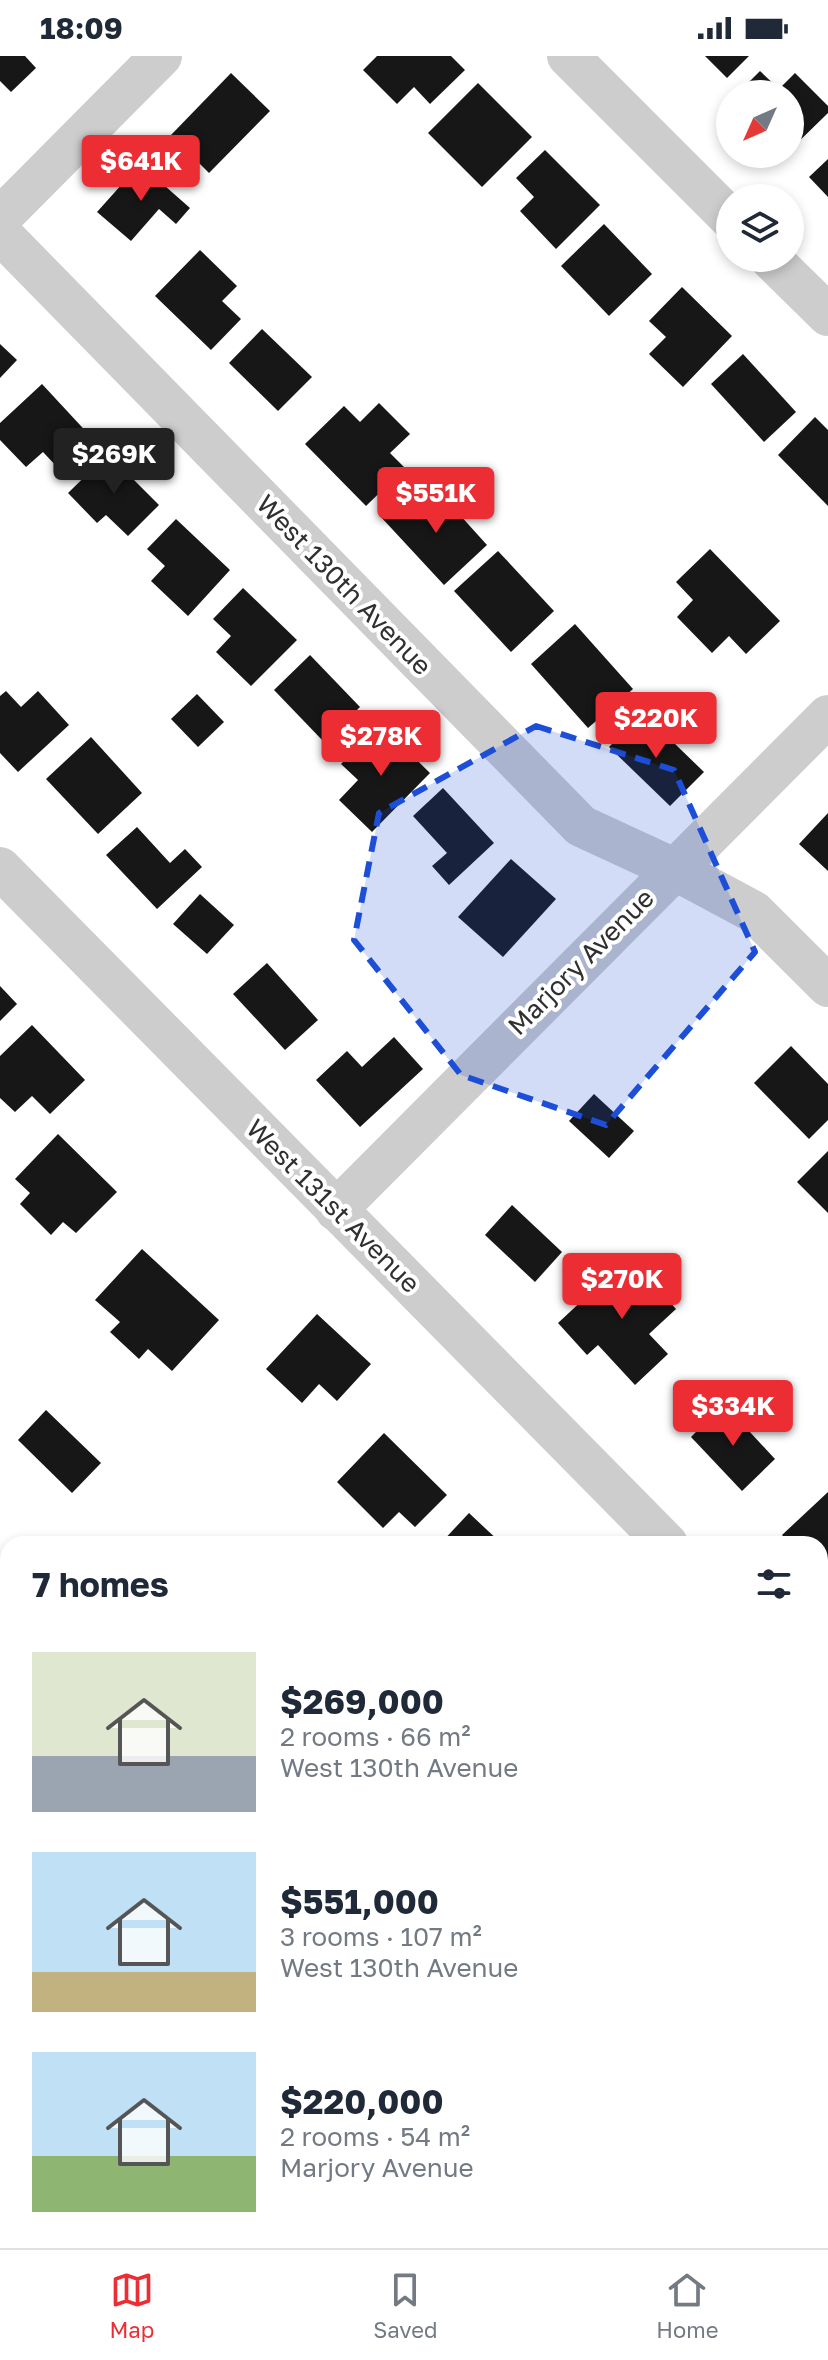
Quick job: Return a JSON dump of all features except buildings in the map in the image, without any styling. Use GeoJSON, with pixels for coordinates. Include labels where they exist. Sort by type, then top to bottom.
{"type":"FeatureCollection","features":[{"type":"Feature","properties":{"kind":"street"},"geometry":{"type":"LineString","coordinates":[[0,218],[161,56]]}},
{"type":"Feature","properties":{"kind":"street"},"geometry":{"type":"LineString","coordinates":[[568,56],[716,204]]}},
{"type":"Feature","properties":{"kind":"street","name":"West 130th Avenue"},"geometry":{"type":"LineString","coordinates":[[0,233],[581,826],[674,869],[754,912],[828,986]]}},
{"type":"Feature","properties":{"kind":"street"},"geometry":{"type":"LineString","coordinates":[[784,272],[828,315]]}},
{"type":"Feature","properties":{"kind":"street","name":"Marjory Avenue"},"geometry":{"type":"LineString","coordinates":[[336,1210],[828,716]]}},
{"type":"Feature","properties":{"kind":"street","name":"West 131st Avenue"},"geometry":{"type":"LineString","coordinates":[[0,868],[659,1536]]}},
{"type":"Feature","properties":{"kind":"highlighted area"},"geometry":{"type":"Polygon","coordinates":[[[536,726],[674,770],[755,952],[606,1125],[461,1075],[354,940],[379,813],[536,726]]]}}]}
